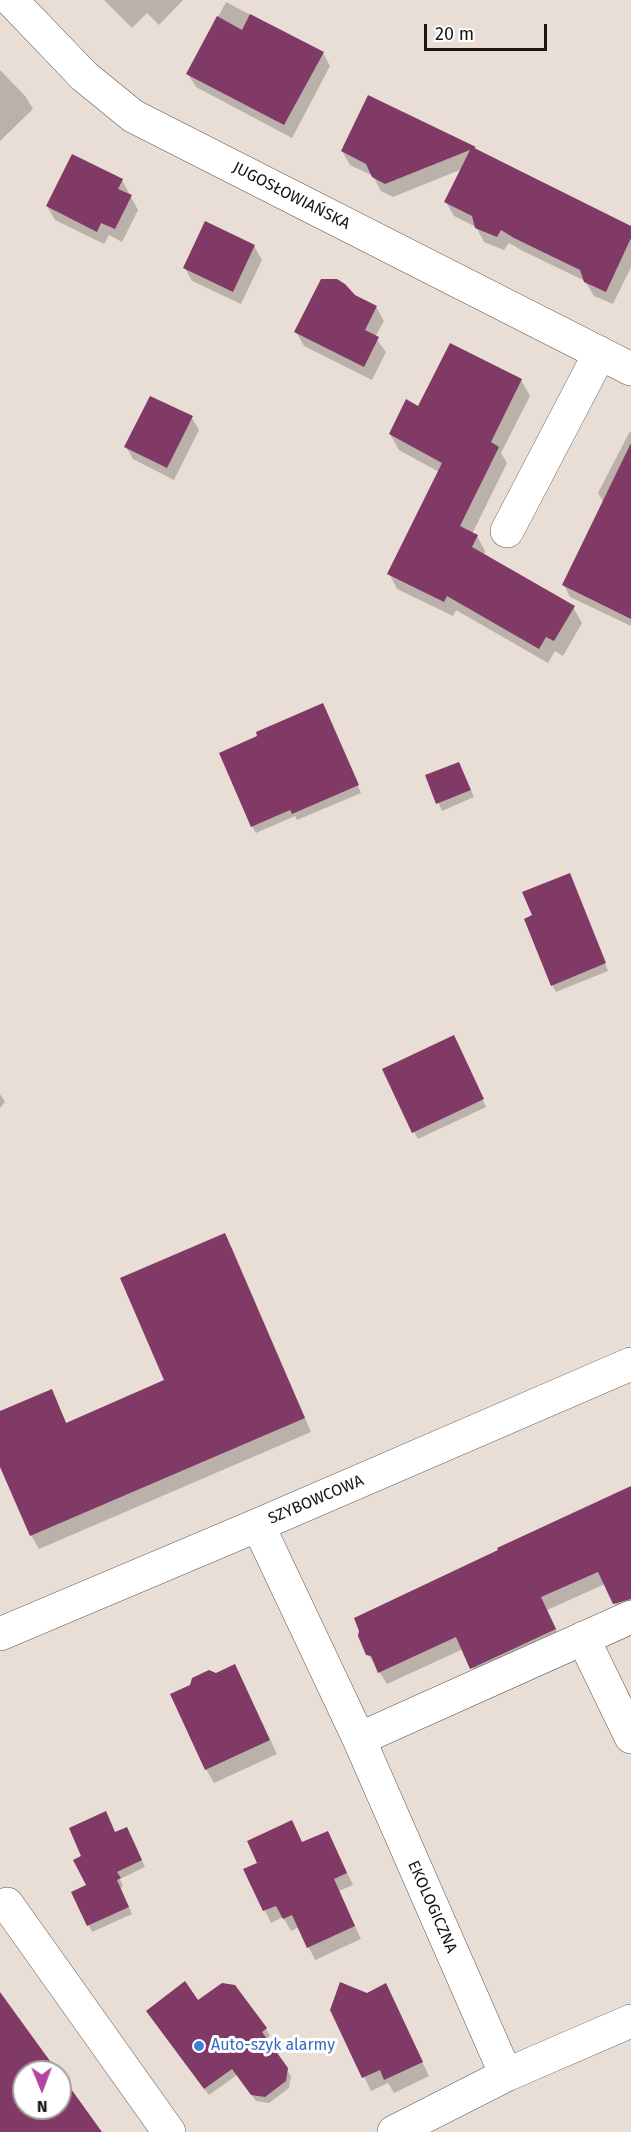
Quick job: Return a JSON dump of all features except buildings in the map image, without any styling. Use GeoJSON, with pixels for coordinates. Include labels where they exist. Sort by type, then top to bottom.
{"type":"FeatureCollection","features":[{"type":"Feature","properties":{"kind":"street","name":"JUGOSŁOWIAŃSKA"},"geometry":{"type":"LineString","coordinates":[[11,0],[84,76],[133,116],[631,369]]}},
{"type":"Feature","properties":{"kind":"street"},"geometry":{"type":"LineString","coordinates":[[507,531],[600,353]]}},
{"type":"Feature","properties":{"kind":"street","name":"SZYBOWCOWA"},"geometry":{"type":"LineString","coordinates":[[0,1634],[631,1364]]}},
{"type":"Feature","properties":{"kind":"street","name":"EKOLOGICZNA"},"geometry":{"type":"LineString","coordinates":[[258,1525],[359,1739],[506,2075]]}},
{"type":"Feature","properties":{"kind":"street"},"geometry":{"type":"LineString","coordinates":[[359,1739],[631,1617]]}},
{"type":"Feature","properties":{"kind":"street"},"geometry":{"type":"LineString","coordinates":[[583,1638],[631,1737]]}},
{"type":"Feature","properties":{"kind":"street"},"geometry":{"type":"LineString","coordinates":[[7,1904],[169,2132]]}},
{"type":"Feature","properties":{"kind":"street"},"geometry":{"type":"LineString","coordinates":[[394,2132],[506,2075],[631,2021]]}},
{"type":"Feature","properties":{"kind":"place","name":"Auto-szyk alarmy"},"geometry":{"type":"Point","coordinates":[199,2046]}}]}
